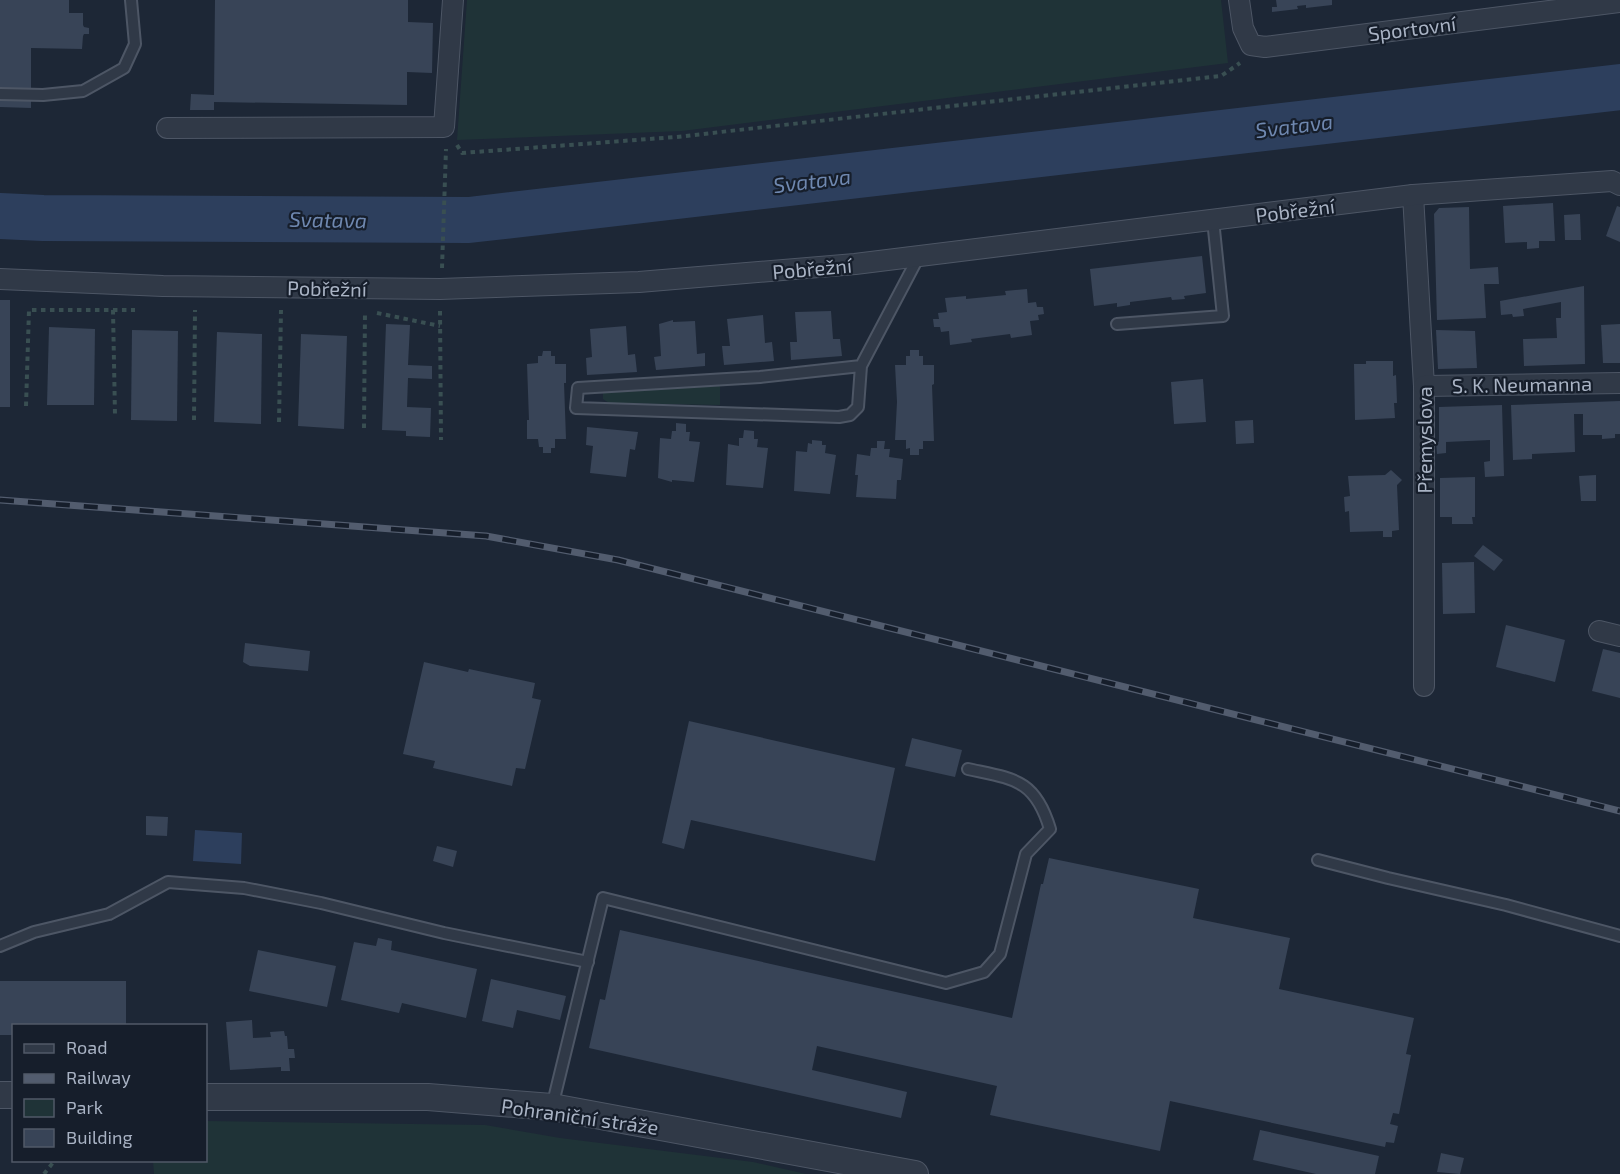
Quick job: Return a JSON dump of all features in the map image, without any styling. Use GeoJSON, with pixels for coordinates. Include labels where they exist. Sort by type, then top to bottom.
{"type":"FeatureCollection","features":[{"type":"Feature","properties":{"kind":"street"},"geometry":{"type":"LineString","coordinates":[[167,128],[445,136],[453,0]]}},
{"type":"Feature","properties":{"kind":"street"},"geometry":{"type":"LineString","coordinates":[[1239,0],[1243,28],[1251,45]]}},
{"type":"Feature","properties":{"kind":"street","name":"Sportovní"},"geometry":{"type":"LineString","coordinates":[[1251,45],[1265,47],[1620,2]]}},
{"type":"Feature","properties":{"kind":"street","name":"Pobřežní"},"geometry":{"type":"LineString","coordinates":[[0,279],[163,285],[441,290],[639,282],[855,264],[1413,195],[1612,181],[1620,184]]}},
{"type":"Feature","properties":{"kind":"street","name":"Přemyslova"},"geometry":{"type":"LineString","coordinates":[[1413,195],[1424,386],[1424,686]]}},
{"type":"Feature","properties":{"kind":"street","name":"S. K. Neumanna"},"geometry":{"type":"LineString","coordinates":[[1424,386],[1620,383]]}},
{"type":"Feature","properties":{"kind":"street"},"geometry":{"type":"LineString","coordinates":[[1599,630],[1620,636]]}},
{"type":"Feature","properties":{"kind":"street","name":"Pohraniční stráže"},"geometry":{"type":"LineString","coordinates":[[207,1097],[428,1097],[552,1107],[915,1174]]}},
{"type":"Feature","properties":{"kind":"lane"},"geometry":{"type":"LineString","coordinates":[[0,94],[44,95],[83,91],[124,68],[135,44],[131,0]]}},
{"type":"Feature","properties":{"kind":"lane"},"geometry":{"type":"LineString","coordinates":[[1118,324],[1223,316],[1213,220]]}},
{"type":"Feature","properties":{"kind":"lane"},"geometry":{"type":"LineString","coordinates":[[861,366],[760,377],[578,388],[576,408],[720,414],[839,417],[850,415],[858,407],[861,366],[919,256]]}},
{"type":"Feature","properties":{"kind":"lane"},"geometry":{"type":"LineString","coordinates":[[552,1107],[603,898],[946,983],[984,972],[1000,954],[1026,854],[1050,830],[1044,810],[1028,788],[1004,777],[968,769]]}},
{"type":"Feature","properties":{"kind":"lane"},"geometry":{"type":"LineString","coordinates":[[1318,860],[1506,905],[1620,936]]}},
{"type":"Feature","properties":{"kind":"lane"},"geometry":{"type":"LineString","coordinates":[[0,946],[34,932],[108,914],[168,882],[255,890],[321,903],[444,933],[588,962]]}},
{"type":"Feature","properties":{"kind":"path"},"geometry":{"type":"LineString","coordinates":[[445,136],[462,153],[676,137],[1221,76],[1239,66],[1251,45]]}},
{"type":"Feature","properties":{"kind":"path"},"geometry":{"type":"LineString","coordinates":[[442,262],[445,136]]}},
{"type":"Feature","properties":{"kind":"path"},"geometry":{"type":"LineString","coordinates":[[441,290],[441,440]]}},
{"type":"Feature","properties":{"kind":"path"},"geometry":{"type":"LineString","coordinates":[[279,422],[281,309]]}},
{"type":"Feature","properties":{"kind":"path"},"geometry":{"type":"LineString","coordinates":[[26,406],[29,310]]}},
{"type":"Feature","properties":{"kind":"path"},"geometry":{"type":"LineString","coordinates":[[113,310],[115,415]]}},
{"type":"Feature","properties":{"kind":"path"},"geometry":{"type":"LineString","coordinates":[[194,420],[195,310]]}},
{"type":"Feature","properties":{"kind":"path"},"geometry":{"type":"LineString","coordinates":[[364,428],[365,310]]}},
{"type":"Feature","properties":{"kind":"path"},"geometry":{"type":"LineString","coordinates":[[44,1174],[54,1162]]}},
{"type":"Feature","properties":{"kind":"green space"},"geometry":{"type":"Polygon","coordinates":[[[467,0],[1221,0],[1228,63],[682,131],[457,140],[467,0]]]}},
{"type":"Feature","properties":{"kind":"green space"},"geometry":{"type":"Polygon","coordinates":[[[720,386],[720,405],[609,403],[603,399],[603,393],[609,392],[720,386]]]}},
{"type":"Feature","properties":{"kind":"green space"},"geometry":{"type":"Polygon","coordinates":[[[207,1121],[485,1125],[560,1138],[753,1162],[806,1174],[154,1174],[153,1162],[207,1162],[207,1121]]]}},
{"type":"Feature","properties":{"kind":"water"},"geometry":{"type":"Polygon","coordinates":[[[195,830],[242,833],[241,864],[193,861],[195,830]]]}},
{"type":"Feature","properties":{"kind":"building"},"geometry":{"type":"Polygon","coordinates":[[[0,0],[69,0],[69,13],[83,13],[83,25],[89,28],[89,34],[83,36],[82,49],[31,48],[31,108],[0,107],[0,0]]]}},
{"type":"Feature","properties":{"kind":"building"},"geometry":{"type":"Polygon","coordinates":[[[215,0],[408,0],[408,22],[433,23],[432,73],[407,72],[407,105],[214,102],[214,110],[190,110],[191,94],[214,95],[215,0]]]}},
{"type":"Feature","properties":{"kind":"building"},"geometry":{"type":"Polygon","coordinates":[[[1276,0],[1332,0],[1332,5],[1306,8],[1306,5],[1297,6],[1298,9],[1272,12],[1272,7],[1277,7],[1276,0]]]}},
{"type":"Feature","properties":{"kind":"building"},"geometry":{"type":"Polygon","coordinates":[[[1553,203],[1555,241],[1539,241],[1539,248],[1527,249],[1527,242],[1505,243],[1503,206],[1553,203]]]}},
{"type":"Feature","properties":{"kind":"building"},"geometry":{"type":"Polygon","coordinates":[[[1617,206],[1620,207],[1620,242],[1606,236],[1617,206]]]}},
{"type":"Feature","properties":{"kind":"building"},"geometry":{"type":"Polygon","coordinates":[[[1469,207],[1470,269],[1498,267],[1499,284],[1484,284],[1486,318],[1437,320],[1434,214],[1439,208],[1469,207]]]}},
{"type":"Feature","properties":{"kind":"building"},"geometry":{"type":"Polygon","coordinates":[[[1580,214],[1581,240],[1565,240],[1564,215],[1580,214]]]}},
{"type":"Feature","properties":{"kind":"building"},"geometry":{"type":"Polygon","coordinates":[[[1202,256],[1206,293],[1184,296],[1185,299],[1172,300],[1171,297],[1130,302],[1130,305],[1117,307],[1117,303],[1094,306],[1090,269],[1202,256]]]}},
{"type":"Feature","properties":{"kind":"building"},"geometry":{"type":"Polygon","coordinates":[[[1584,286],[1585,364],[1524,366],[1523,339],[1557,338],[1556,318],[1561,318],[1561,302],[1523,309],[1524,316],[1513,317],[1512,314],[1501,315],[1500,301],[1584,286]]]}},
{"type":"Feature","properties":{"kind":"building"},"geometry":{"type":"Polygon","coordinates":[[[1027,289],[1028,303],[1036,302],[1037,307],[1043,307],[1044,314],[1038,315],[1039,320],[1030,321],[1032,335],[1011,338],[1010,334],[971,339],[972,342],[950,345],[949,331],[941,332],[940,327],[934,327],[933,319],[939,319],[938,313],[947,312],[945,298],[966,296],[966,299],[1006,295],[1005,291],[1027,289]]]}},
{"type":"Feature","properties":{"kind":"building"},"geometry":{"type":"Polygon","coordinates":[[[0,300],[10,300],[10,407],[0,407],[0,300]]]}},
{"type":"Feature","properties":{"kind":"building"},"geometry":{"type":"Polygon","coordinates":[[[831,311],[833,339],[840,339],[842,356],[791,360],[790,342],[797,342],[795,312],[831,311]]]}},
{"type":"Feature","properties":{"kind":"building"},"geometry":{"type":"Polygon","coordinates":[[[763,315],[765,343],[772,342],[774,361],[724,365],[722,346],[730,346],[727,319],[763,315]]]}},
{"type":"Feature","properties":{"kind":"building"},"geometry":{"type":"Polygon","coordinates":[[[673,320],[673,322],[695,321],[697,354],[705,353],[705,366],[656,370],[654,357],[661,356],[659,324],[673,320]]]}},
{"type":"Feature","properties":{"kind":"building"},"geometry":{"type":"Polygon","coordinates":[[[386,324],[410,325],[408,365],[432,366],[432,379],[408,378],[407,407],[431,408],[430,437],[406,436],[406,431],[382,430],[386,324]]]}},
{"type":"Feature","properties":{"kind":"building"},"geometry":{"type":"Polygon","coordinates":[[[1620,324],[1620,363],[1603,363],[1601,325],[1620,324]]]}},
{"type":"Feature","properties":{"kind":"building"},"geometry":{"type":"Polygon","coordinates":[[[626,326],[628,355],[635,354],[637,372],[587,375],[586,358],[592,357],[590,329],[626,326]]]}},
{"type":"Feature","properties":{"kind":"building"},"geometry":{"type":"Polygon","coordinates":[[[49,327],[95,329],[94,405],[47,405],[49,327]]]}},
{"type":"Feature","properties":{"kind":"building"},"geometry":{"type":"Polygon","coordinates":[[[132,330],[178,331],[177,421],[131,420],[132,330]]]}},
{"type":"Feature","properties":{"kind":"building"},"geometry":{"type":"Polygon","coordinates":[[[1436,330],[1475,331],[1477,368],[1438,369],[1436,330]]]}},
{"type":"Feature","properties":{"kind":"building"},"geometry":{"type":"Polygon","coordinates":[[[217,332],[262,334],[261,424],[214,422],[217,332]]]}},
{"type":"Feature","properties":{"kind":"building"},"geometry":{"type":"Polygon","coordinates":[[[301,334],[347,336],[344,429],[298,426],[301,334]]]}},
{"type":"Feature","properties":{"kind":"building"},"geometry":{"type":"Polygon","coordinates":[[[910,350],[919,350],[919,356],[923,356],[923,365],[934,365],[934,384],[932,385],[934,441],[923,441],[923,449],[919,449],[919,455],[910,455],[910,448],[906,449],[906,440],[895,440],[897,402],[895,365],[906,365],[906,356],[910,356],[910,350]]]}},
{"type":"Feature","properties":{"kind":"building"},"geometry":{"type":"Polygon","coordinates":[[[543,351],[551,351],[551,356],[555,356],[555,364],[566,364],[566,383],[564,383],[566,439],[555,439],[555,448],[551,448],[551,453],[543,453],[543,447],[539,447],[538,439],[527,439],[527,420],[529,420],[527,364],[538,363],[538,356],[542,356],[543,351]]]}},
{"type":"Feature","properties":{"kind":"building"},"geometry":{"type":"Polygon","coordinates":[[[1366,361],[1393,361],[1397,403],[1394,403],[1395,418],[1355,420],[1354,364],[1366,364],[1366,361]]]}},
{"type":"Feature","properties":{"kind":"building"},"geometry":{"type":"Polygon","coordinates":[[[1203,379],[1206,422],[1174,424],[1171,382],[1203,379]]]}},
{"type":"Feature","properties":{"kind":"building"},"geometry":{"type":"Polygon","coordinates":[[[1620,401],[1620,434],[1615,434],[1615,438],[1602,439],[1602,435],[1583,435],[1583,414],[1574,414],[1575,452],[1532,454],[1532,459],[1513,460],[1511,405],[1620,401]]]}},
{"type":"Feature","properties":{"kind":"building"},"geometry":{"type":"Polygon","coordinates":[[[1502,405],[1504,476],[1485,477],[1484,462],[1490,461],[1490,440],[1446,442],[1446,453],[1437,454],[1439,407],[1502,405]]]}},
{"type":"Feature","properties":{"kind":"building"},"geometry":{"type":"Polygon","coordinates":[[[1253,420],[1254,443],[1236,444],[1235,421],[1253,420]]]}},
{"type":"Feature","properties":{"kind":"building"},"geometry":{"type":"Polygon","coordinates":[[[676,423],[686,424],[686,432],[690,432],[689,441],[700,442],[694,482],[672,480],[672,482],[658,478],[660,438],[671,439],[672,431],[676,431],[676,423]]]}},
{"type":"Feature","properties":{"kind":"building"},"geometry":{"type":"Polygon","coordinates":[[[587,427],[638,432],[635,450],[630,449],[626,477],[590,473],[593,446],[586,445],[587,427]]]}},
{"type":"Feature","properties":{"kind":"building"},"geometry":{"type":"Polygon","coordinates":[[[744,430],[754,431],[754,439],[758,439],[757,447],[768,448],[763,488],[726,485],[728,444],[739,446],[739,438],[743,438],[744,430]]]}},
{"type":"Feature","properties":{"kind":"building"},"geometry":{"type":"Polygon","coordinates":[[[812,440],[822,441],[822,445],[826,445],[825,453],[836,455],[830,494],[794,491],[796,451],[807,452],[808,443],[812,444],[812,440]]]}},
{"type":"Feature","properties":{"kind":"building"},"geometry":{"type":"Polygon","coordinates":[[[877,441],[885,441],[884,449],[890,449],[889,457],[903,459],[901,480],[897,480],[896,499],[856,497],[857,454],[870,456],[871,448],[877,448],[877,441]]]}},
{"type":"Feature","properties":{"kind":"building"},"geometry":{"type":"Polygon","coordinates":[[[1391,470],[1402,480],[1397,485],[1399,530],[1392,531],[1392,537],[1383,537],[1383,531],[1350,532],[1349,511],[1345,512],[1344,497],[1350,496],[1348,476],[1385,475],[1391,470]]]}},
{"type":"Feature","properties":{"kind":"building"},"geometry":{"type":"Polygon","coordinates":[[[1596,475],[1596,501],[1581,501],[1579,476],[1596,475]]]}},
{"type":"Feature","properties":{"kind":"building"},"geometry":{"type":"Polygon","coordinates":[[[1475,477],[1473,524],[1452,524],[1452,517],[1440,517],[1440,478],[1475,477]]]}},
{"type":"Feature","properties":{"kind":"building"},"geometry":{"type":"Polygon","coordinates":[[[1483,545],[1503,560],[1494,571],[1474,556],[1483,545]]]}},
{"type":"Feature","properties":{"kind":"building"},"geometry":{"type":"Polygon","coordinates":[[[1474,562],[1475,613],[1443,614],[1442,563],[1474,562]]]}},
{"type":"Feature","properties":{"kind":"building"},"geometry":{"type":"Polygon","coordinates":[[[1506,625],[1565,640],[1555,682],[1496,667],[1506,625]]]}},
{"type":"Feature","properties":{"kind":"building"},"geometry":{"type":"Polygon","coordinates":[[[245,643],[310,651],[308,671],[250,666],[243,662],[245,643]]]}},
{"type":"Feature","properties":{"kind":"building"},"geometry":{"type":"Polygon","coordinates":[[[1603,649],[1620,653],[1620,698],[1592,691],[1603,649]]]}},
{"type":"Feature","properties":{"kind":"building"},"geometry":{"type":"Polygon","coordinates":[[[424,662],[535,683],[532,698],[541,700],[525,769],[516,768],[512,786],[433,768],[435,761],[403,754],[424,662]]]}},
{"type":"Feature","properties":{"kind":"building"},"geometry":{"type":"Polygon","coordinates":[[[689,721],[895,768],[875,861],[691,820],[684,849],[662,843],[689,721]]]}},
{"type":"Feature","properties":{"kind":"building"},"geometry":{"type":"Polygon","coordinates":[[[912,738],[962,750],[955,777],[905,766],[912,738]]]}},
{"type":"Feature","properties":{"kind":"building"},"geometry":{"type":"Polygon","coordinates":[[[146,816],[168,817],[167,836],[146,835],[146,816]]]}},
{"type":"Feature","properties":{"kind":"building"},"geometry":{"type":"Polygon","coordinates":[[[437,846],[457,851],[453,867],[433,861],[437,846]]]}},
{"type":"Feature","properties":{"kind":"building"},"geometry":{"type":"Polygon","coordinates":[[[1049,858],[1199,889],[1193,918],[1290,938],[1279,989],[1414,1018],[1406,1054],[1411,1055],[1399,1114],[1393,1113],[1390,1124],[1398,1126],[1394,1143],[1386,1142],[1385,1147],[1170,1101],[1160,1151],[990,1115],[997,1086],[817,1046],[812,1070],[907,1092],[901,1118],[589,1048],[600,999],[605,1000],[620,930],[1012,1018],[1041,884],[1043,884],[1049,858]]]}},
{"type":"Feature","properties":{"kind":"building"},"geometry":{"type":"Polygon","coordinates":[[[378,938],[392,941],[391,950],[477,969],[466,1018],[402,1003],[399,1013],[341,1000],[354,942],[376,946],[378,938]]]}},
{"type":"Feature","properties":{"kind":"building"},"geometry":{"type":"Polygon","coordinates":[[[258,950],[336,966],[327,1007],[249,991],[258,950]]]}},
{"type":"Feature","properties":{"kind":"building"},"geometry":{"type":"Polygon","coordinates":[[[491,979],[566,996],[560,1020],[517,1010],[513,1028],[482,1021],[491,979]]]}},
{"type":"Feature","properties":{"kind":"building"},"geometry":{"type":"Polygon","coordinates":[[[0,981],[126,981],[126,1024],[12,1024],[12,1035],[0,1035],[0,981]]]}},
{"type":"Feature","properties":{"kind":"building"},"geometry":{"type":"Polygon","coordinates":[[[252,1020],[253,1038],[271,1037],[270,1032],[284,1031],[287,1036],[288,1049],[294,1049],[295,1058],[289,1058],[290,1071],[281,1071],[281,1067],[230,1070],[226,1022],[252,1020]]]}},
{"type":"Feature","properties":{"kind":"building"},"geometry":{"type":"Polygon","coordinates":[[[1260,1130],[1379,1156],[1375,1174],[1316,1174],[1253,1160],[1260,1130]]]}},
{"type":"Feature","properties":{"kind":"building"},"geometry":{"type":"Polygon","coordinates":[[[1441,1153],[1464,1158],[1460,1174],[1437,1172],[1441,1153]]]}},
{"type":"Feature","properties":{"kind":"waterway","name":"Svatava"},"geometry":{"type":"LineString","coordinates":[[0,216],[469,220],[1620,87]]}},
{"type":"Feature","properties":{"kind":"railway"},"geometry":{"type":"LineString","coordinates":[[0,500],[486,536],[618,560],[1620,811]]}}]}
